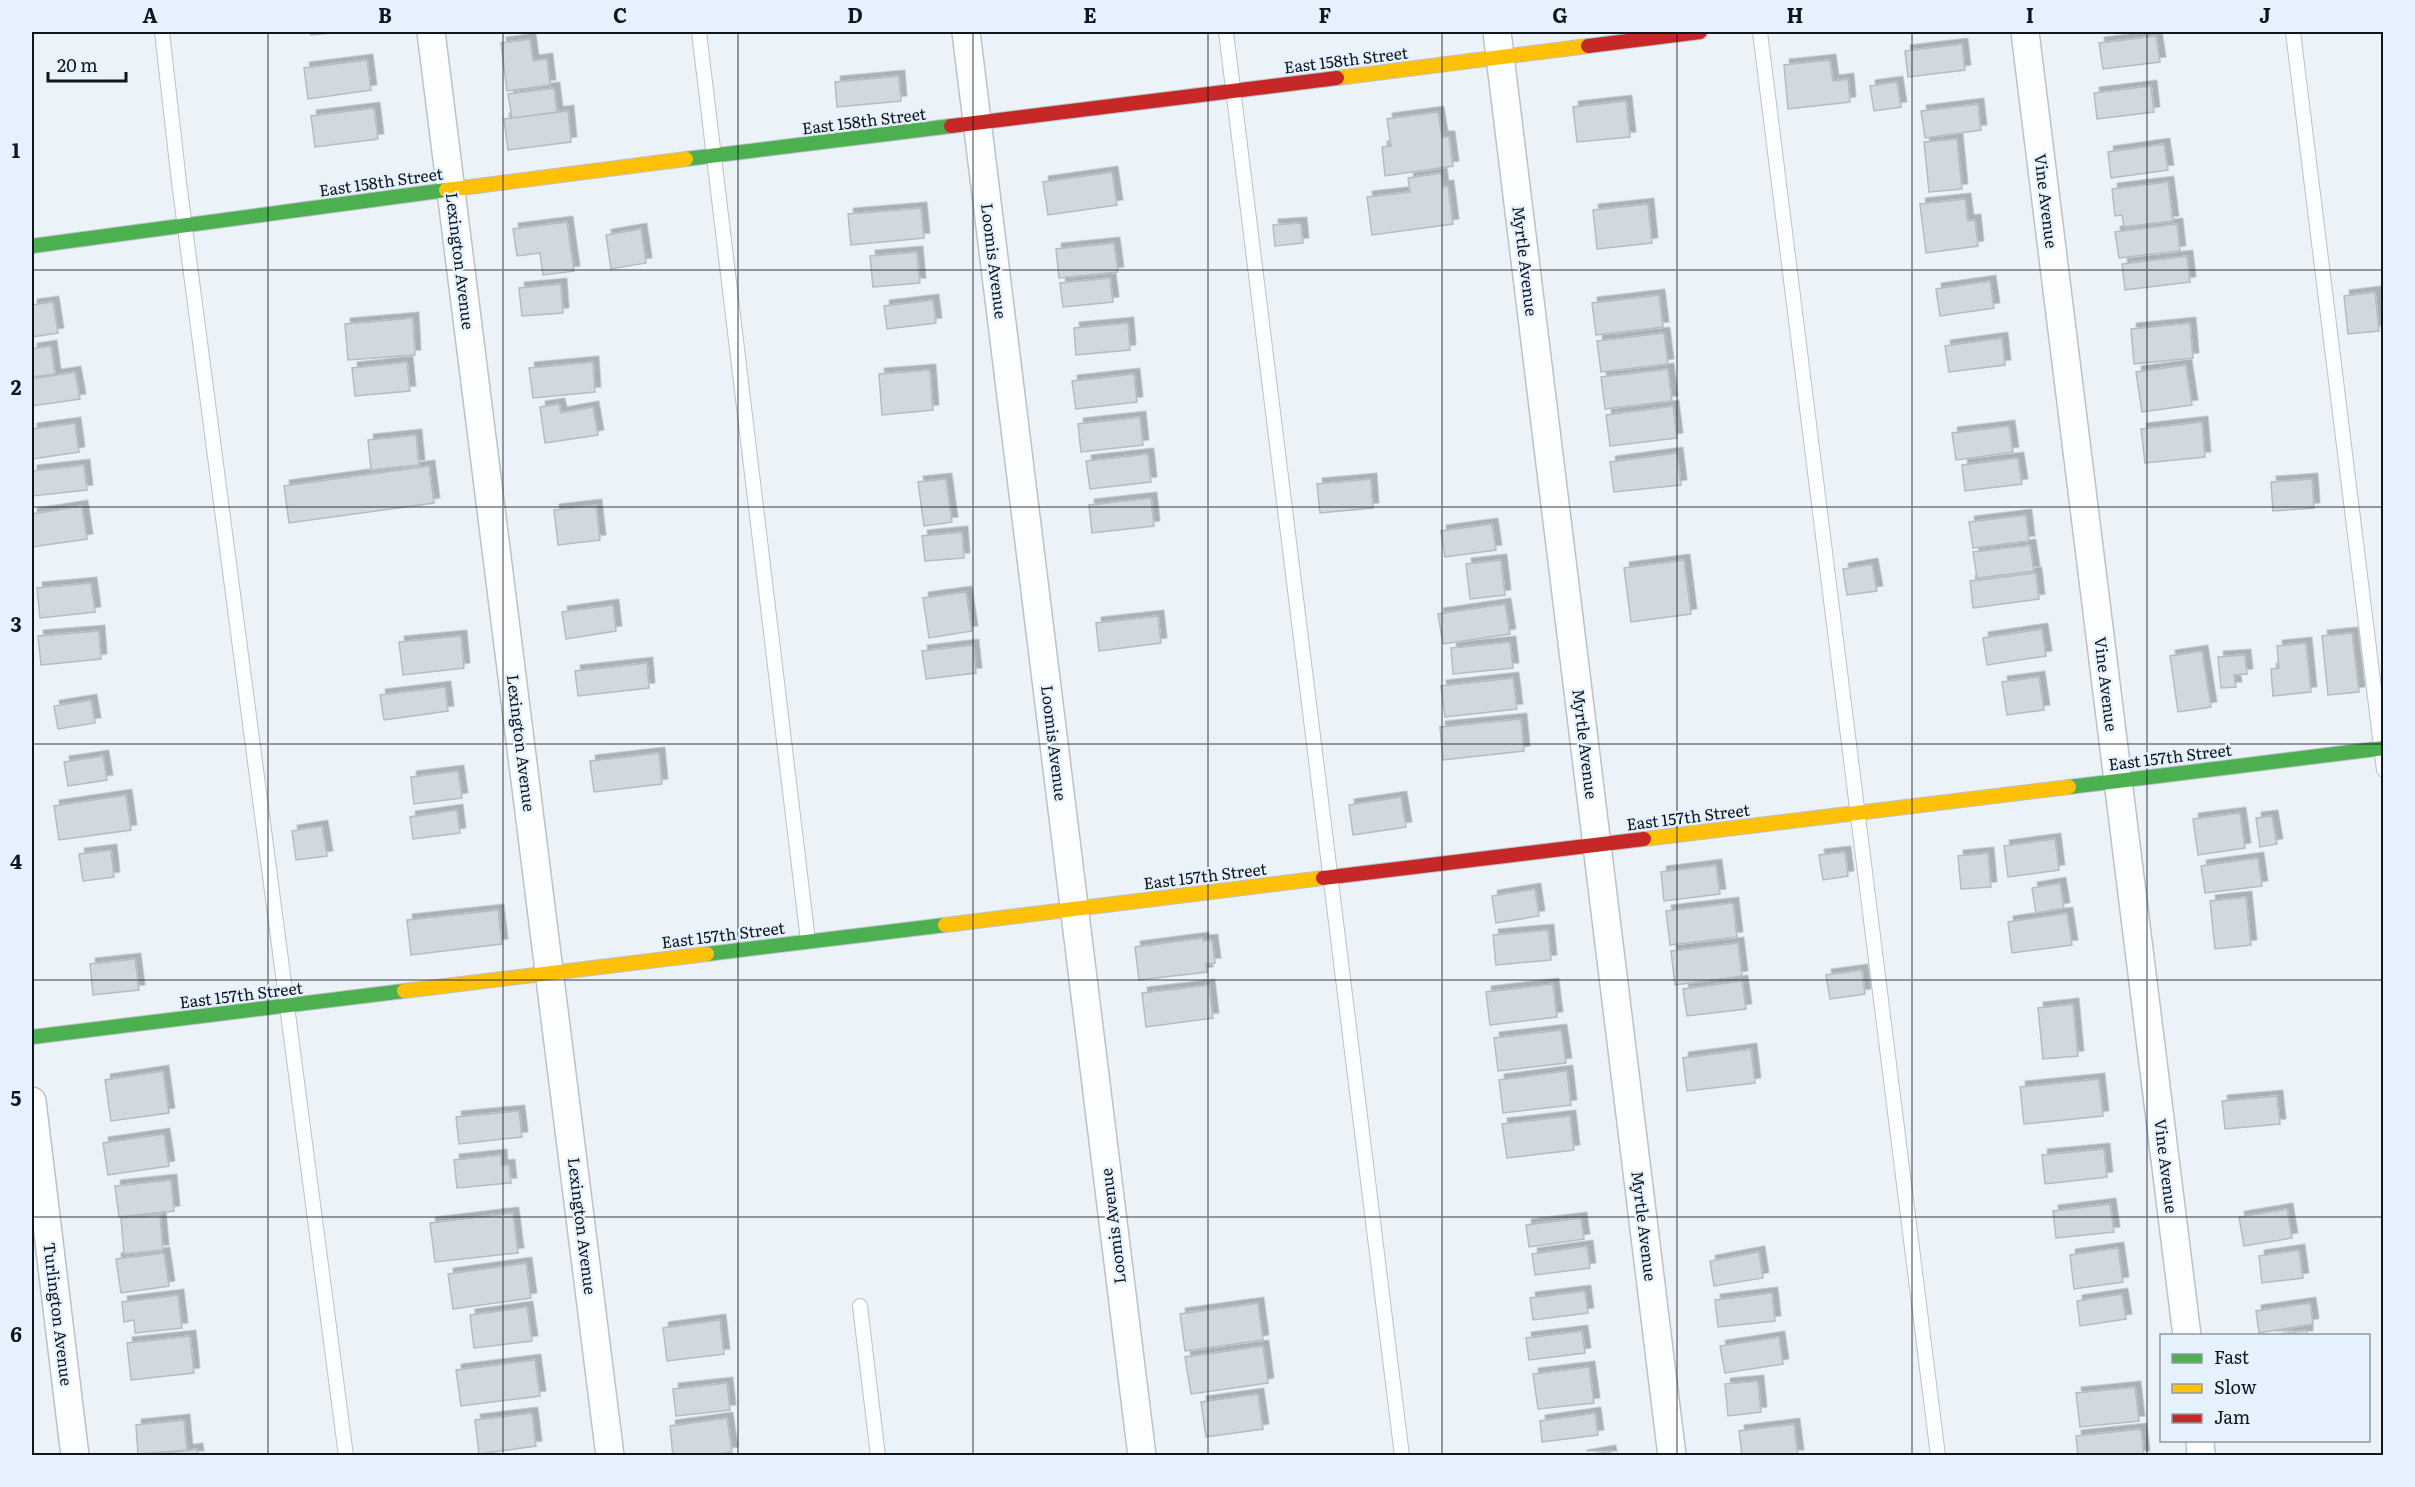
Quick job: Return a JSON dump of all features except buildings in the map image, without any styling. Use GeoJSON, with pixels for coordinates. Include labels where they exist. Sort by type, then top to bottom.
{"type":"FeatureCollection","features":[{"type":"Feature","properties":{"kind":"street","name":"Lexington Avenue"},"geometry":{"type":"LineString","coordinates":[[431,32],[610,1455]]}},
{"type":"Feature","properties":{"kind":"street","name":"Loomis Avenue"},"geometry":{"type":"LineString","coordinates":[[966,32],[1142,1455]]}},
{"type":"Feature","properties":{"kind":"street","name":"East 158th Street"},"geometry":{"type":"LineString","coordinates":[[32,246],[451,189],[1233,91],[1498,44],[1700,32]]}},
{"type":"Feature","properties":{"kind":"street","name":"Vine Avenue"},"geometry":{"type":"LineString","coordinates":[[2025,32],[2187,1334]]}},
{"type":"Feature","properties":{"kind":"street","name":"Myrtle Avenue"},"geometry":{"type":"LineString","coordinates":[[1498,44],[1672,1455]]}},
{"type":"Feature","properties":{"kind":"street","name":"East 157th Street"},"geometry":{"type":"LineString","coordinates":[[32,1037],[2382,748]]}},
{"type":"Feature","properties":{"kind":"street","name":"Turlington Avenue"},"geometry":{"type":"LineString","coordinates":[[32,1101],[75,1455]]}},
{"type":"Feature","properties":{"kind":"lane"},"geometry":{"type":"LineString","coordinates":[[162,32],[185,225],[346,1455]]}},
{"type":"Feature","properties":{"kind":"lane"},"geometry":{"type":"LineString","coordinates":[[699,32],[808,941]]}},
{"type":"Feature","properties":{"kind":"lane"},"geometry":{"type":"LineString","coordinates":[[1226,32],[1402,1455]]}},
{"type":"Feature","properties":{"kind":"lane"},"geometry":{"type":"LineString","coordinates":[[1760,32],[1938,1455]]}},
{"type":"Feature","properties":{"kind":"lane"},"geometry":{"type":"LineString","coordinates":[[2293,32],[2384,770]]}},
{"type":"Feature","properties":{"kind":"lane"},"geometry":{"type":"LineString","coordinates":[[860,1306],[878,1455]]}},
{"type":"Feature","properties":{"kind":"traffic: fast"},"geometry":{"type":"LineString","coordinates":[[686,159],[951,126]]}},
{"type":"Feature","properties":{"kind":"traffic: fast"},"geometry":{"type":"LineString","coordinates":[[32,246],[446,190]]}},
{"type":"Feature","properties":{"kind":"traffic: fast"},"geometry":{"type":"LineString","coordinates":[[2069,787],[2384,748]]}},
{"type":"Feature","properties":{"kind":"traffic: fast"},"geometry":{"type":"LineString","coordinates":[[707,954],[945,925]]}},
{"type":"Feature","properties":{"kind":"traffic: fast"},"geometry":{"type":"LineString","coordinates":[[32,1037],[404,991]]}},
{"type":"Feature","properties":{"kind":"traffic: slow"},"geometry":{"type":"LineString","coordinates":[[1337,78],[1588,46]]}},
{"type":"Feature","properties":{"kind":"traffic: slow"},"geometry":{"type":"LineString","coordinates":[[446,190],[686,159]]}},
{"type":"Feature","properties":{"kind":"traffic: slow"},"geometry":{"type":"LineString","coordinates":[[1644,839],[2069,787]]}},
{"type":"Feature","properties":{"kind":"traffic: slow"},"geometry":{"type":"LineString","coordinates":[[945,925],[1323,878]]}},
{"type":"Feature","properties":{"kind":"traffic: slow"},"geometry":{"type":"LineString","coordinates":[[404,991],[707,954]]}},
{"type":"Feature","properties":{"kind":"traffic: jam"},"geometry":{"type":"LineString","coordinates":[[1588,46],[1700,32]]}},
{"type":"Feature","properties":{"kind":"traffic: jam"},"geometry":{"type":"LineString","coordinates":[[951,126],[1337,78]]}},
{"type":"Feature","properties":{"kind":"traffic: jam"},"geometry":{"type":"LineString","coordinates":[[1323,878],[1644,839]]}}]}
